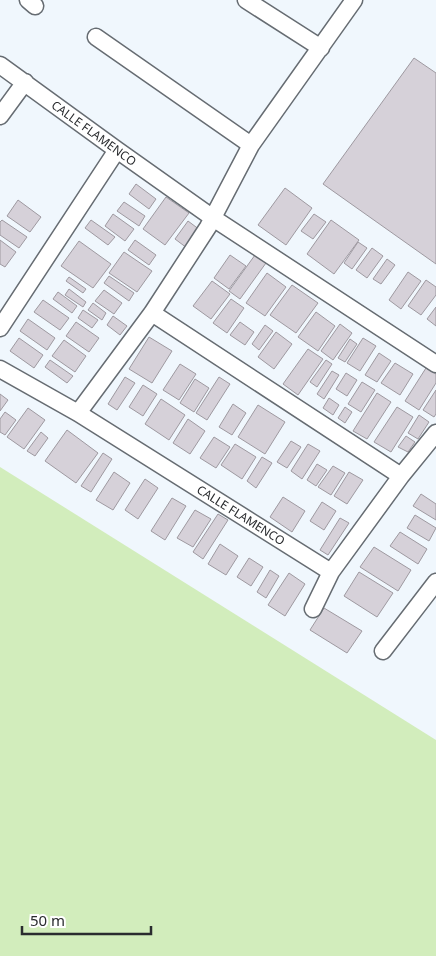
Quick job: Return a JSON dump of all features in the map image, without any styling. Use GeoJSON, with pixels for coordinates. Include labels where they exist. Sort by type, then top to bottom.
{"type":"FeatureCollection","features":[{"type":"Feature","properties":{"kind":"street"},"geometry":{"type":"LineString","coordinates":[[246,0],[321,48]]}},
{"type":"Feature","properties":{"kind":"street"},"geometry":{"type":"LineString","coordinates":[[78,413],[152,313],[213,217],[251,145],[354,0]]}},
{"type":"Feature","properties":{"kind":"street"},"geometry":{"type":"LineString","coordinates":[[96,37],[251,145]]}},
{"type":"Feature","properties":{"kind":"street","name":"CALLE FLAMENCO"},"geometry":{"type":"LineString","coordinates":[[0,65],[116,150],[213,217],[436,364]]}},
{"type":"Feature","properties":{"kind":"street"},"geometry":{"type":"LineString","coordinates":[[0,116],[25,82]]}},
{"type":"Feature","properties":{"kind":"street"},"geometry":{"type":"LineString","coordinates":[[0,328],[116,150]]}},
{"type":"Feature","properties":{"kind":"street"},"geometry":{"type":"LineString","coordinates":[[152,313],[401,476]]}},
{"type":"Feature","properties":{"kind":"street","name":"CALLE FLAMENCO"},"geometry":{"type":"LineString","coordinates":[[0,369],[78,413],[331,572]]}},
{"type":"Feature","properties":{"kind":"street"},"geometry":{"type":"LineString","coordinates":[[314,609],[331,572],[401,476],[436,433]]}},
{"type":"Feature","properties":{"kind":"street"},"geometry":{"type":"LineString","coordinates":[[384,651],[436,582]]}},
{"type":"Feature","properties":{"kind":"green space"},"geometry":{"type":"Polygon","coordinates":[[[0,467],[436,740],[436,956],[0,956],[0,467]]]}},
{"type":"Feature","properties":{"kind":"building"},"geometry":{"type":"Polygon","coordinates":[[[414,58],[436,73],[436,264],[323,184],[414,58]]]}},
{"type":"Feature","properties":{"kind":"building"},"geometry":{"type":"Polygon","coordinates":[[[136,184],[156,199],[149,209],[129,194],[136,184]]]}},
{"type":"Feature","properties":{"kind":"building"},"geometry":{"type":"Polygon","coordinates":[[[285,188],[312,208],[286,245],[258,225],[285,188]]]}},
{"type":"Feature","properties":{"kind":"building"},"geometry":{"type":"Polygon","coordinates":[[[166,197],[189,213],[165,245],[143,229],[166,197]]]}},
{"type":"Feature","properties":{"kind":"building"},"geometry":{"type":"Polygon","coordinates":[[[18,200],[41,217],[30,232],[7,216],[18,200]]]}},
{"type":"Feature","properties":{"kind":"building"},"geometry":{"type":"Polygon","coordinates":[[[124,202],[145,216],[139,226],[117,211],[124,202]]]}},
{"type":"Feature","properties":{"kind":"building"},"geometry":{"type":"Polygon","coordinates":[[[113,214],[134,229],[125,241],[105,226],[113,214]]]}},
{"type":"Feature","properties":{"kind":"building"},"geometry":{"type":"Polygon","coordinates":[[[314,214],[326,222],[313,239],[301,231],[314,214]]]}},
{"type":"Feature","properties":{"kind":"building"},"geometry":{"type":"Polygon","coordinates":[[[2,220],[27,237],[19,248],[0,235],[0,222],[2,220]]]}},
{"type":"Feature","properties":{"kind":"building"},"geometry":{"type":"Polygon","coordinates":[[[91,220],[115,237],[108,245],[85,228],[91,220]]]}},
{"type":"Feature","properties":{"kind":"building"},"geometry":{"type":"Polygon","coordinates":[[[331,220],[359,240],[334,274],[307,254],[331,220]]]}},
{"type":"Feature","properties":{"kind":"building"},"geometry":{"type":"Polygon","coordinates":[[[188,221],[200,230],[187,248],[175,239],[188,221]]]}},
{"type":"Feature","properties":{"kind":"building"},"geometry":{"type":"Polygon","coordinates":[[[0,240],[16,252],[5,267],[0,264],[0,240]]]}},
{"type":"Feature","properties":{"kind":"building"},"geometry":{"type":"Polygon","coordinates":[[[135,240],[156,255],[149,265],[128,250],[135,240]]]}},
{"type":"Feature","properties":{"kind":"building"},"geometry":{"type":"Polygon","coordinates":[[[79,241],[111,264],[93,288],[61,266],[79,241]]]}},
{"type":"Feature","properties":{"kind":"building"},"geometry":{"type":"Polygon","coordinates":[[[358,242],[367,248],[352,269],[344,263],[358,242]]]}},
{"type":"Feature","properties":{"kind":"building"},"geometry":{"type":"Polygon","coordinates":[[[372,248],[383,256],[367,278],[356,270],[372,248]]]}},
{"type":"Feature","properties":{"kind":"building"},"geometry":{"type":"Polygon","coordinates":[[[124,252],[152,271],[137,292],[109,273],[124,252]]]}},
{"type":"Feature","properties":{"kind":"building"},"geometry":{"type":"Polygon","coordinates":[[[230,255],[246,266],[229,289],[214,278],[230,255]]]}},
{"type":"Feature","properties":{"kind":"building"},"geometry":{"type":"Polygon","coordinates":[[[255,255],[266,263],[240,299],[229,291],[255,255]]]}},
{"type":"Feature","properties":{"kind":"building"},"geometry":{"type":"Polygon","coordinates":[[[387,259],[395,265],[381,284],[373,279],[387,259]]]}},
{"type":"Feature","properties":{"kind":"building"},"geometry":{"type":"Polygon","coordinates":[[[408,272],[421,281],[401,309],[389,300],[408,272]]]}},
{"type":"Feature","properties":{"kind":"building"},"geometry":{"type":"Polygon","coordinates":[[[267,273],[286,287],[265,316],[246,303],[267,273]]]}},
{"type":"Feature","properties":{"kind":"building"},"geometry":{"type":"Polygon","coordinates":[[[109,276],[134,293],[129,301],[104,283],[109,276]]]}},
{"type":"Feature","properties":{"kind":"building"},"geometry":{"type":"Polygon","coordinates":[[[69,277],[86,289],[83,293],[66,281],[69,277]]]}},
{"type":"Feature","properties":{"kind":"building"},"geometry":{"type":"Polygon","coordinates":[[[426,280],[436,287],[436,295],[421,315],[408,306],[426,280]]]}},
{"type":"Feature","properties":{"kind":"building"},"geometry":{"type":"Polygon","coordinates":[[[212,281],[230,294],[211,319],[193,306],[212,281]]]}},
{"type":"Feature","properties":{"kind":"building"},"geometry":{"type":"Polygon","coordinates":[[[292,285],[318,303],[296,333],[270,315],[292,285]]]}},
{"type":"Feature","properties":{"kind":"building"},"geometry":{"type":"Polygon","coordinates":[[[69,289],[86,302],[83,307],[65,295],[69,289]]]}},
{"type":"Feature","properties":{"kind":"building"},"geometry":{"type":"Polygon","coordinates":[[[104,290],[122,303],[114,314],[95,301],[104,290]]]}},
{"type":"Feature","properties":{"kind":"building"},"geometry":{"type":"Polygon","coordinates":[[[58,292],[77,306],[72,313],[53,299],[58,292]]]}},
{"type":"Feature","properties":{"kind":"building"},"geometry":{"type":"Polygon","coordinates":[[[231,299],[244,308],[227,333],[213,323],[231,299]]]}},
{"type":"Feature","properties":{"kind":"building"},"geometry":{"type":"Polygon","coordinates":[[[43,300],[69,318],[60,330],[34,312],[43,300]]]}},
{"type":"Feature","properties":{"kind":"building"},"geometry":{"type":"Polygon","coordinates":[[[93,303],[106,313],[102,320],[88,310],[93,303]]]}},
{"type":"Feature","properties":{"kind":"building"},"geometry":{"type":"Polygon","coordinates":[[[436,307],[436,326],[427,319],[436,307]]]}},
{"type":"Feature","properties":{"kind":"building"},"geometry":{"type":"Polygon","coordinates":[[[83,310],[98,320],[92,328],[78,318],[83,310]]]}},
{"type":"Feature","properties":{"kind":"building"},"geometry":{"type":"Polygon","coordinates":[[[316,312],[335,326],[318,351],[298,337],[316,312]]]}},
{"type":"Feature","properties":{"kind":"building"},"geometry":{"type":"Polygon","coordinates":[[[113,316],[127,326],[120,335],[107,325],[113,316]]]}},
{"type":"Feature","properties":{"kind":"building"},"geometry":{"type":"Polygon","coordinates":[[[28,319],[55,338],[47,350],[20,331],[28,319]]]}},
{"type":"Feature","properties":{"kind":"building"},"geometry":{"type":"Polygon","coordinates":[[[76,322],[99,338],[89,352],[66,336],[76,322]]]}},
{"type":"Feature","properties":{"kind":"building"},"geometry":{"type":"Polygon","coordinates":[[[240,322],[254,332],[245,345],[230,335],[240,322]]]}},
{"type":"Feature","properties":{"kind":"building"},"geometry":{"type":"Polygon","coordinates":[[[340,324],[352,333],[333,360],[321,351],[340,324]]]}},
{"type":"Feature","properties":{"kind":"building"},"geometry":{"type":"Polygon","coordinates":[[[265,325],[273,331],[259,350],[252,344],[265,325]]]}},
{"type":"Feature","properties":{"kind":"building"},"geometry":{"type":"Polygon","coordinates":[[[276,332],[292,344],[274,369],[258,357],[276,332]]]}},
{"type":"Feature","properties":{"kind":"building"},"geometry":{"type":"Polygon","coordinates":[[[149,337],[172,351],[152,383],[129,369],[149,337]]]}},
{"type":"Feature","properties":{"kind":"building"},"geometry":{"type":"Polygon","coordinates":[[[19,338],[43,355],[34,368],[10,351],[19,338]]]}},
{"type":"Feature","properties":{"kind":"building"},"geometry":{"type":"Polygon","coordinates":[[[363,338],[376,346],[360,371],[347,363],[363,338]]]}},
{"type":"Feature","properties":{"kind":"building"},"geometry":{"type":"Polygon","coordinates":[[[350,339],[357,344],[345,362],[338,358],[350,339]]]}},
{"type":"Feature","properties":{"kind":"building"},"geometry":{"type":"Polygon","coordinates":[[[64,340],[86,356],[75,372],[52,356],[64,340]]]}},
{"type":"Feature","properties":{"kind":"building"},"geometry":{"type":"Polygon","coordinates":[[[308,349],[323,359],[298,395],[283,384],[308,349]]]}},
{"type":"Feature","properties":{"kind":"building"},"geometry":{"type":"Polygon","coordinates":[[[379,353],[391,361],[377,382],[365,375],[379,353]]]}},
{"type":"Feature","properties":{"kind":"building"},"geometry":{"type":"Polygon","coordinates":[[[50,360],[73,376],[67,383],[45,367],[50,360]]]}},
{"type":"Feature","properties":{"kind":"building"},"geometry":{"type":"Polygon","coordinates":[[[326,360],[332,364],[317,387],[310,382],[326,360]]]}},
{"type":"Feature","properties":{"kind":"building"},"geometry":{"type":"Polygon","coordinates":[[[395,363],[413,374],[400,395],[381,383],[395,363]]]}},
{"type":"Feature","properties":{"kind":"building"},"geometry":{"type":"Polygon","coordinates":[[[180,364],[196,374],[179,400],[163,390],[180,364]]]}},
{"type":"Feature","properties":{"kind":"building"},"geometry":{"type":"Polygon","coordinates":[[[426,368],[436,374],[436,383],[419,410],[405,401],[426,368]]]}},
{"type":"Feature","properties":{"kind":"building"},"geometry":{"type":"Polygon","coordinates":[[[332,371],[339,375],[324,399],[317,394],[332,371]]]}},
{"type":"Feature","properties":{"kind":"building"},"geometry":{"type":"Polygon","coordinates":[[[346,373],[357,380],[347,396],[336,389],[346,373]]]}},
{"type":"Feature","properties":{"kind":"building"},"geometry":{"type":"Polygon","coordinates":[[[125,377],[135,383],[117,410],[108,404],[125,377]]]}},
{"type":"Feature","properties":{"kind":"building"},"geometry":{"type":"Polygon","coordinates":[[[219,377],[230,384],[207,420],[196,413],[219,377]]]}},
{"type":"Feature","properties":{"kind":"building"},"geometry":{"type":"Polygon","coordinates":[[[195,379],[209,388],[194,412],[180,403],[195,379]]]}},
{"type":"Feature","properties":{"kind":"building"},"geometry":{"type":"Polygon","coordinates":[[[362,382],[375,390],[361,412],[348,404],[362,382]]]}},
{"type":"Feature","properties":{"kind":"building"},"geometry":{"type":"Polygon","coordinates":[[[143,385],[157,394],[143,416],[129,407],[143,385]]]}},
{"type":"Feature","properties":{"kind":"building"},"geometry":{"type":"Polygon","coordinates":[[[436,390],[436,414],[434,417],[423,410],[436,390]]]}},
{"type":"Feature","properties":{"kind":"building"},"geometry":{"type":"Polygon","coordinates":[[[377,393],[391,402],[367,439],[353,431],[377,393]]]}},
{"type":"Feature","properties":{"kind":"building"},"geometry":{"type":"Polygon","coordinates":[[[0,394],[8,400],[0,411],[0,394]]]}},
{"type":"Feature","properties":{"kind":"building"},"geometry":{"type":"Polygon","coordinates":[[[329,398],[339,405],[333,415],[323,408],[329,398]]]}},
{"type":"Feature","properties":{"kind":"building"},"geometry":{"type":"Polygon","coordinates":[[[161,399],[185,415],[169,440],[145,424],[161,399]]]}},
{"type":"Feature","properties":{"kind":"building"},"geometry":{"type":"Polygon","coordinates":[[[233,404],[246,413],[232,435],[219,427],[233,404]]]}},
{"type":"Feature","properties":{"kind":"building"},"geometry":{"type":"Polygon","coordinates":[[[258,405],[285,422],[265,454],[238,437],[258,405]]]}},
{"type":"Feature","properties":{"kind":"building"},"geometry":{"type":"Polygon","coordinates":[[[345,407],[352,412],[345,423],[338,418],[345,407]]]}},
{"type":"Feature","properties":{"kind":"building"},"geometry":{"type":"Polygon","coordinates":[[[397,407],[413,417],[391,452],[374,442],[397,407]]]}},
{"type":"Feature","properties":{"kind":"building"},"geometry":{"type":"Polygon","coordinates":[[[28,408],[45,420],[24,449],[7,437],[28,408]]]}},
{"type":"Feature","properties":{"kind":"building"},"geometry":{"type":"Polygon","coordinates":[[[5,412],[16,420],[5,435],[0,432],[0,419],[5,412]]]}},
{"type":"Feature","properties":{"kind":"building"},"geometry":{"type":"Polygon","coordinates":[[[419,415],[429,422],[418,439],[408,433],[419,415]]]}},
{"type":"Feature","properties":{"kind":"building"},"geometry":{"type":"Polygon","coordinates":[[[188,419],[205,431],[190,454],[173,443],[188,419]]]}},
{"type":"Feature","properties":{"kind":"building"},"geometry":{"type":"Polygon","coordinates":[[[67,430],[98,453],[76,483],[45,461],[67,430]]]}},
{"type":"Feature","properties":{"kind":"building"},"geometry":{"type":"Polygon","coordinates":[[[41,432],[48,438],[35,456],[27,451],[41,432]]]}},
{"type":"Feature","properties":{"kind":"building"},"geometry":{"type":"Polygon","coordinates":[[[406,436],[415,442],[408,452],[398,447],[406,436]]]}},
{"type":"Feature","properties":{"kind":"building"},"geometry":{"type":"Polygon","coordinates":[[[214,437],[230,447],[216,468],[200,458],[214,437]]]}},
{"type":"Feature","properties":{"kind":"building"},"geometry":{"type":"Polygon","coordinates":[[[291,441],[301,447],[287,468],[277,462],[291,441]]]}},
{"type":"Feature","properties":{"kind":"building"},"geometry":{"type":"Polygon","coordinates":[[[235,444],[256,457],[242,479],[221,465],[235,444]]]}},
{"type":"Feature","properties":{"kind":"building"},"geometry":{"type":"Polygon","coordinates":[[[308,444],[320,451],[302,479],[291,471],[308,444]]]}},
{"type":"Feature","properties":{"kind":"building"},"geometry":{"type":"Polygon","coordinates":[[[103,453],[112,459],[91,492],[81,486],[103,453]]]}},
{"type":"Feature","properties":{"kind":"building"},"geometry":{"type":"Polygon","coordinates":[[[262,457],[272,463],[256,488],[247,481],[262,457]]]}},
{"type":"Feature","properties":{"kind":"building"},"geometry":{"type":"Polygon","coordinates":[[[317,464],[327,470],[316,486],[307,480],[317,464]]]}},
{"type":"Feature","properties":{"kind":"building"},"geometry":{"type":"Polygon","coordinates":[[[333,466],[345,473],[331,495],[318,487],[333,466]]]}},
{"type":"Feature","properties":{"kind":"building"},"geometry":{"type":"Polygon","coordinates":[[[114,472],[130,483],[113,510],[96,500],[114,472]]]}},
{"type":"Feature","properties":{"kind":"building"},"geometry":{"type":"Polygon","coordinates":[[[349,472],[363,480],[347,504],[334,496],[349,472]]]}},
{"type":"Feature","properties":{"kind":"building"},"geometry":{"type":"Polygon","coordinates":[[[145,479],[158,488],[138,519],[125,510],[145,479]]]}},
{"type":"Feature","properties":{"kind":"building"},"geometry":{"type":"Polygon","coordinates":[[[421,494],[436,504],[436,520],[413,506],[421,494]]]}},
{"type":"Feature","properties":{"kind":"building"},"geometry":{"type":"Polygon","coordinates":[[[283,497],[305,511],[292,532],[270,517],[283,497]]]}},
{"type":"Feature","properties":{"kind":"building"},"geometry":{"type":"Polygon","coordinates":[[[172,498],[186,506],[165,540],[151,531],[172,498]]]}},
{"type":"Feature","properties":{"kind":"building"},"geometry":{"type":"Polygon","coordinates":[[[322,502],[336,511],[324,530],[310,521],[322,502]]]}},
{"type":"Feature","properties":{"kind":"building"},"geometry":{"type":"Polygon","coordinates":[[[195,510],[211,519],[193,547],[177,538],[195,510]]]}},
{"type":"Feature","properties":{"kind":"building"},"geometry":{"type":"Polygon","coordinates":[[[218,514],[228,520],[203,559],[193,552],[218,514]]]}},
{"type":"Feature","properties":{"kind":"building"},"geometry":{"type":"Polygon","coordinates":[[[415,515],[436,528],[429,541],[407,528],[415,515]]]}},
{"type":"Feature","properties":{"kind":"building"},"geometry":{"type":"Polygon","coordinates":[[[340,518],[349,523],[328,555],[320,550],[340,518]]]}},
{"type":"Feature","properties":{"kind":"building"},"geometry":{"type":"Polygon","coordinates":[[[400,532],[427,549],[418,564],[390,546],[400,532]]]}},
{"type":"Feature","properties":{"kind":"building"},"geometry":{"type":"Polygon","coordinates":[[[220,544],[238,556],[226,575],[208,564],[220,544]]]}},
{"type":"Feature","properties":{"kind":"building"},"geometry":{"type":"Polygon","coordinates":[[[374,547],[411,570],[398,591],[360,567],[374,547]]]}},
{"type":"Feature","properties":{"kind":"building"},"geometry":{"type":"Polygon","coordinates":[[[249,558],[263,567],[251,586],[237,577],[249,558]]]}},
{"type":"Feature","properties":{"kind":"building"},"geometry":{"type":"Polygon","coordinates":[[[270,570],[279,576],[266,598],[257,592],[270,570]]]}},
{"type":"Feature","properties":{"kind":"building"},"geometry":{"type":"Polygon","coordinates":[[[359,572],[393,593],[377,617],[344,596],[359,572]]]}},
{"type":"Feature","properties":{"kind":"building"},"geometry":{"type":"Polygon","coordinates":[[[289,573],[305,584],[285,616],[268,605],[289,573]]]}},
{"type":"Feature","properties":{"kind":"building"},"geometry":{"type":"Polygon","coordinates":[[[324,608],[362,631],[347,653],[310,630],[324,608]]]}}]}
